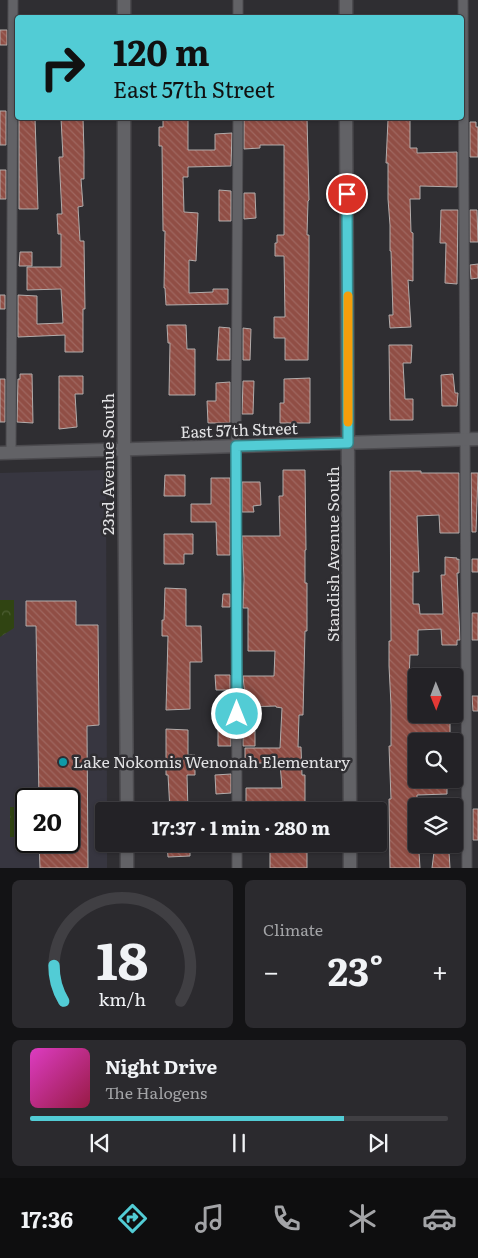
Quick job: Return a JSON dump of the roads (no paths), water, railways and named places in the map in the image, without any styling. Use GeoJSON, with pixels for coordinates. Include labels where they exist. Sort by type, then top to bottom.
{"type":"FeatureCollection","features":[{"type":"Feature","properties":{"kind":"street"},"geometry":{"type":"LineString","coordinates":[[124,0],[124,15]]}},
{"type":"Feature","properties":{"kind":"street"},"geometry":{"type":"LineString","coordinates":[[346,0],[346,15]]}},
{"type":"Feature","properties":{"kind":"street","name":"23rd Avenue South"},"geometry":{"type":"LineString","coordinates":[[124,120],[127,802]]}},
{"type":"Feature","properties":{"kind":"street","name":"Standish Avenue South"},"geometry":{"type":"LineString","coordinates":[[346,120],[350,802]]}},
{"type":"Feature","properties":{"kind":"street","name":"East 57th Street"},"geometry":{"type":"LineString","coordinates":[[5,453],[472,439]]}},
{"type":"Feature","properties":{"kind":"street"},"geometry":{"type":"LineString","coordinates":[[127,852],[127,868]]}},
{"type":"Feature","properties":{"kind":"street"},"geometry":{"type":"LineString","coordinates":[[350,852],[350,868]]}},
{"type":"Feature","properties":{"kind":"lane"},"geometry":{"type":"LineString","coordinates":[[5,453],[13,0]]}},
{"type":"Feature","properties":{"kind":"lane"},"geometry":{"type":"LineString","coordinates":[[238,0],[238,15]]}},
{"type":"Feature","properties":{"kind":"lane"},"geometry":{"type":"LineString","coordinates":[[463,0],[463,15]]}},
{"type":"Feature","properties":{"kind":"lane"},"geometry":{"type":"LineString","coordinates":[[464,49],[472,439],[467,868]]}},
{"type":"Feature","properties":{"kind":"lane"},"geometry":{"type":"LineString","coordinates":[[237,802],[236,446],[238,120]]}},
{"type":"Feature","properties":{"kind":"lane"},"geometry":{"type":"LineString","coordinates":[[237,852],[238,868]]}},
{"type":"Feature","properties":{"kind":"place","name":"Lake Nokomis Wenonah Elementary"},"geometry":{"type":"Point","coordinates":[63,762]}}]}
